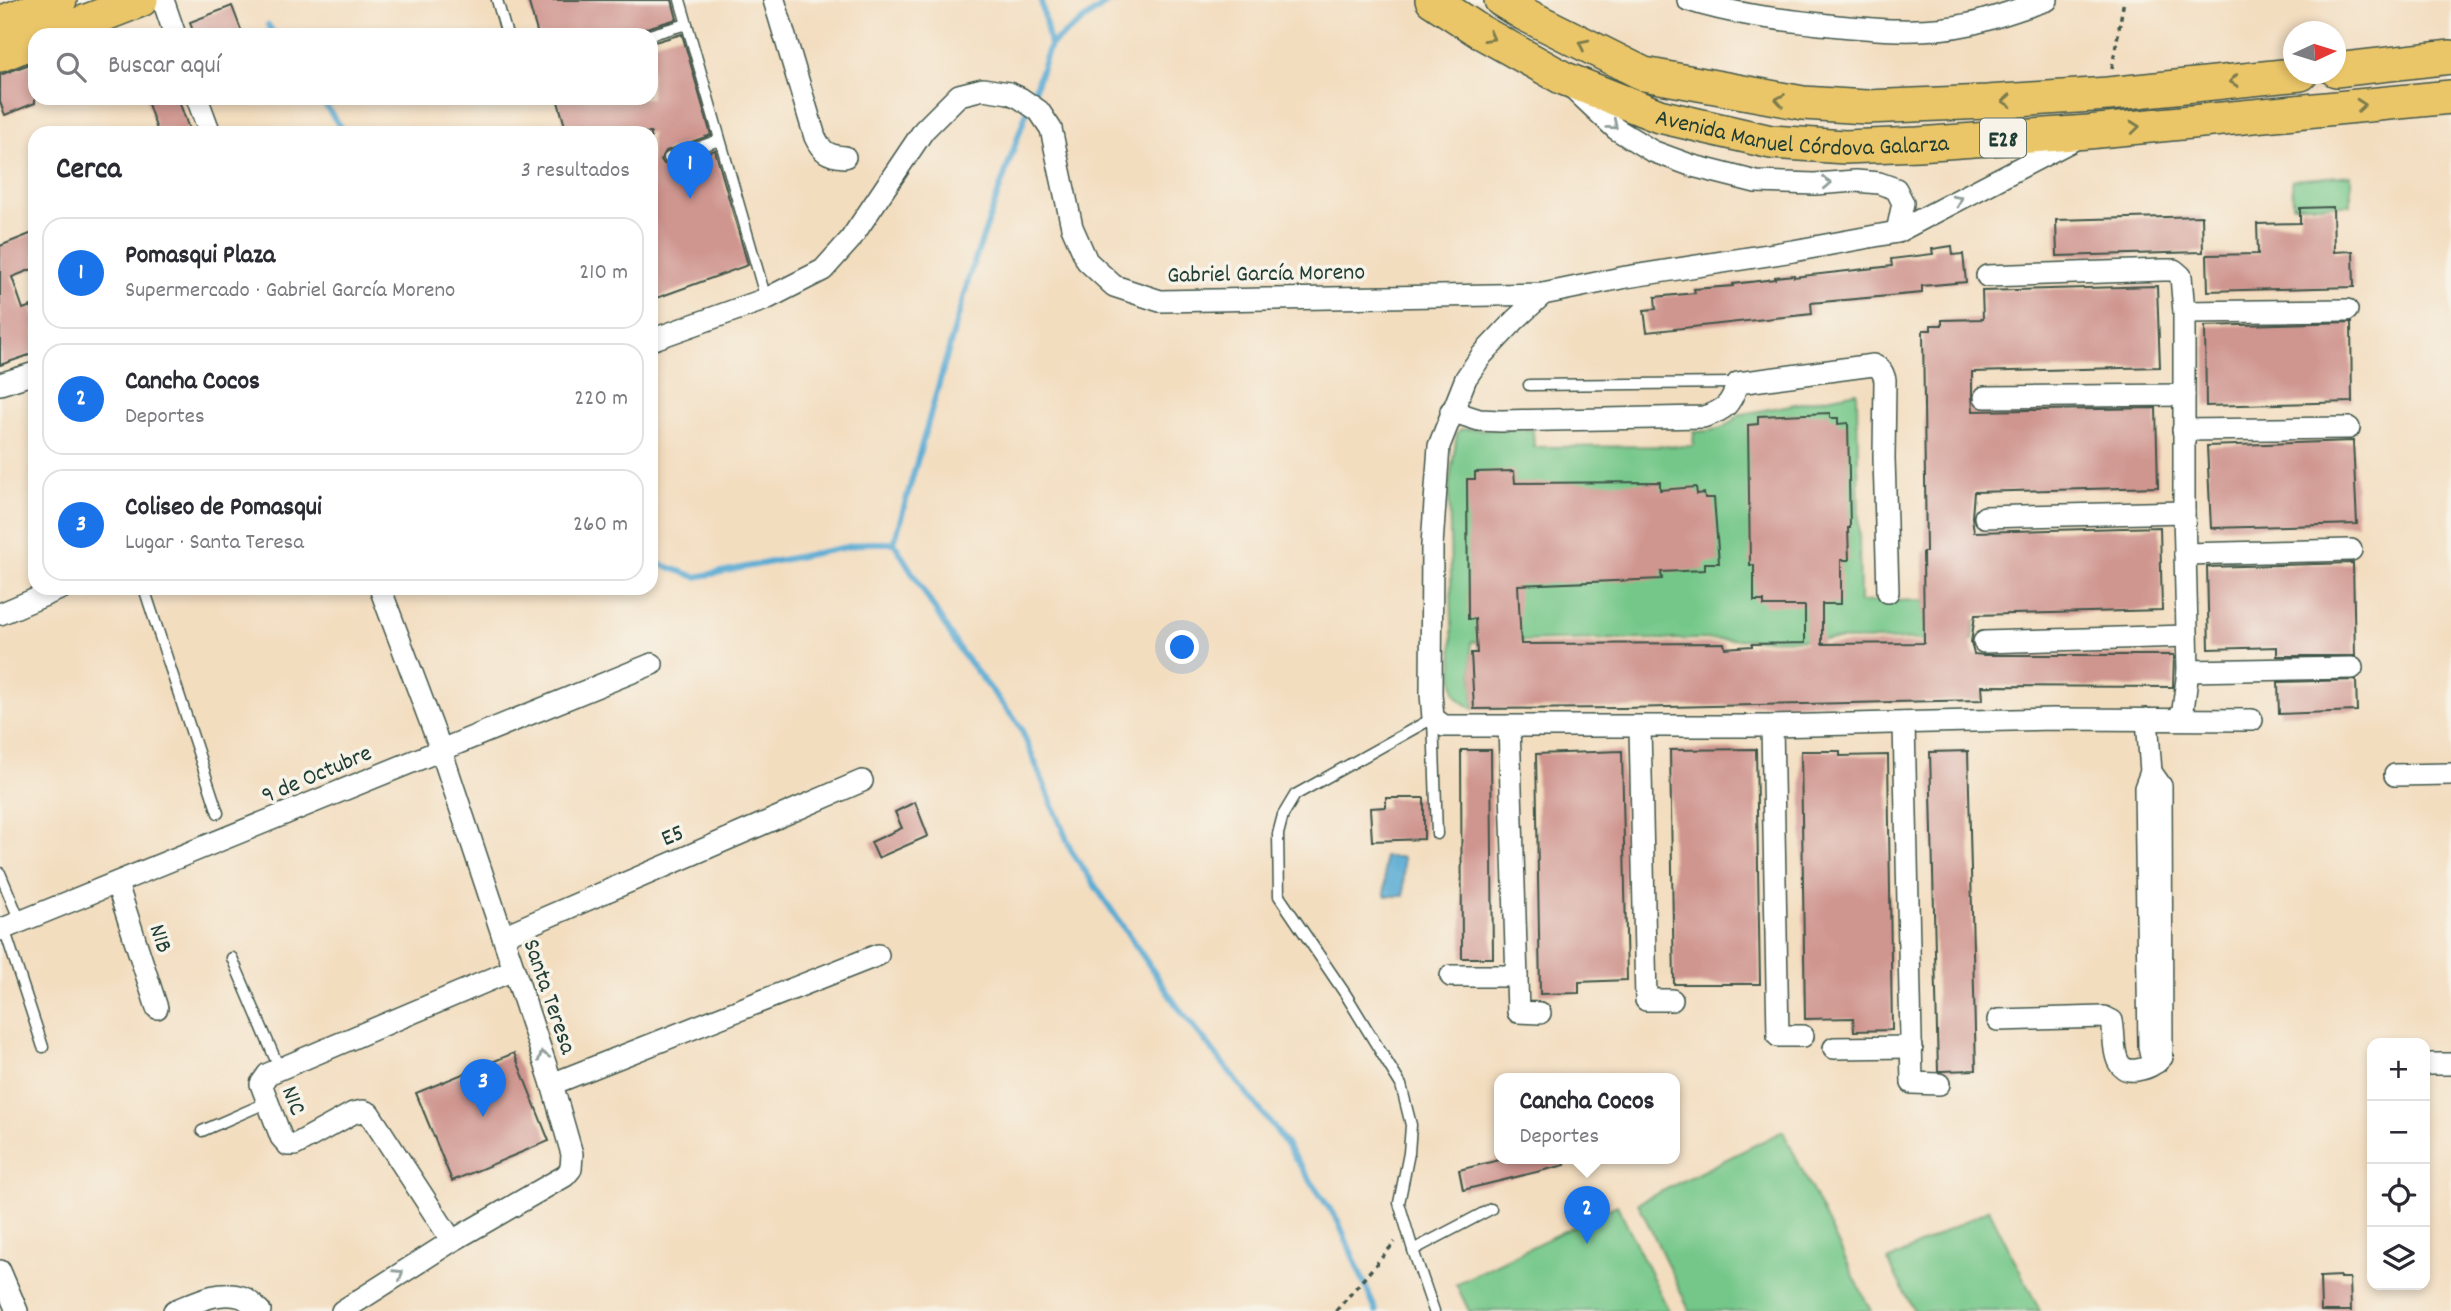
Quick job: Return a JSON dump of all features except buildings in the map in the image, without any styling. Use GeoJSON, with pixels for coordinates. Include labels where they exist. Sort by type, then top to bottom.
{"type":"FeatureCollection","features":[{"type":"Feature","properties":{"kind":"main road"},"geometry":{"type":"LineString","coordinates":[[0,23],[60,0]]}},
{"type":"Feature","properties":{"kind":"main road"},"geometry":{"type":"LineString","coordinates":[[69,28],[141,0]]}},
{"type":"Feature","properties":{"kind":"main road","name":"Avenida Manuel Córdova Galarza"},"geometry":{"type":"LineString","coordinates":[[1433,0],[1479,31],[1563,78],[1659,116],[1771,142],[1845,147],[2088,132],[2451,97]]}},
{"type":"Feature","properties":{"kind":"main road","name":"Avenida Manuel Córdova Galarza"},"geometry":{"type":"LineString","coordinates":[[1501,0],[1644,74],[1803,103],[1866,107],[2108,94],[2283,76]]}},
{"type":"Feature","properties":{"kind":"main road"},"geometry":{"type":"LineString","coordinates":[[0,55],[28,44]]}},
{"type":"Feature","properties":{"kind":"main road"},"geometry":{"type":"LineString","coordinates":[[2346,69],[2451,57]]}},
{"type":"Feature","properties":{"kind":"street"},"geometry":{"type":"LineString","coordinates":[[163,0],[173,28]]}},
{"type":"Feature","properties":{"kind":"street"},"geometry":{"type":"LineString","coordinates":[[774,0],[815,137],[822,152],[833,157],[845,157]]}},
{"type":"Feature","properties":{"kind":"street"},"geometry":{"type":"LineString","coordinates":[[1688,0],[1726,12],[1782,20],[1866,29],[1926,30],[1969,24],[2047,0]]}},
{"type":"Feature","properties":{"kind":"street"},"geometry":{"type":"LineString","coordinates":[[1563,78],[1616,129],[1652,150],[1693,166],[1756,182],[1815,184],[1856,181],[1879,183],[1896,189],[1903,203],[1897,232]]}},
{"type":"Feature","properties":{"kind":"street","name":"Gabriel García Moreno"},"geometry":{"type":"LineString","coordinates":[[658,338],[766,299],[823,270],[850,240],[924,130],[959,95],[983,89],[1009,93],[1020,98],[1039,111],[1051,129],[1072,227],[1087,261],[1114,286],[1160,301],[1544,294],[1626,277],[1793,251],[1897,232],[2088,132]]}},
{"type":"Feature","properties":{"kind":"street"},"geometry":{"type":"LineString","coordinates":[[200,105],[207,126]]}},
{"type":"Feature","properties":{"kind":"street"},"geometry":{"type":"LineString","coordinates":[[1987,276],[2174,270],[2181,276],[2184,312],[2183,430],[2188,671],[2183,710],[2178,718]]}},
{"type":"Feature","properties":{"kind":"street"},"geometry":{"type":"LineString","coordinates":[[1544,294],[1482,355],[1466,378],[1439,446],[1432,545],[1433,718],[1444,726],[1772,726],[2178,718],[2252,720]]}},
{"type":"Feature","properties":{"kind":"street"},"geometry":{"type":"LineString","coordinates":[[2184,312],[2347,310]]}},
{"type":"Feature","properties":{"kind":"street"},"geometry":{"type":"LineString","coordinates":[[1451,411],[1479,421],[1703,417],[1721,411],[1731,401],[1738,383],[1872,365],[1882,369],[1885,380],[1884,458],[1888,592]]}},
{"type":"Feature","properties":{"kind":"street"},"geometry":{"type":"LineString","coordinates":[[0,384],[28,375]]}},
{"type":"Feature","properties":{"kind":"street"},"geometry":{"type":"LineString","coordinates":[[1985,397],[2183,395]]}},
{"type":"Feature","properties":{"kind":"street"},"geometry":{"type":"LineString","coordinates":[[2183,430],[2349,428]]}},
{"type":"Feature","properties":{"kind":"street"},"geometry":{"type":"LineString","coordinates":[[1985,517],[2184,512]]}},
{"type":"Feature","properties":{"kind":"street"},"geometry":{"type":"LineString","coordinates":[[2185,554],[2351,550]]}},
{"type":"Feature","properties":{"kind":"street"},"geometry":{"type":"LineString","coordinates":[[0,614],[45,595]]}},
{"type":"Feature","properties":{"kind":"street","name":"Santa Teresa"},"geometry":{"type":"LineString","coordinates":[[342,1311],[452,1241],[565,1176],[571,1169],[572,1154],[552,1083],[441,750],[383,595]]}},
{"type":"Feature","properties":{"kind":"street"},"geometry":{"type":"LineString","coordinates":[[1984,642],[2187,636]]}},
{"type":"Feature","properties":{"kind":"street","name":"9 de Octubre"},"geometry":{"type":"LineString","coordinates":[[8,926],[117,884],[652,664]]}},
{"type":"Feature","properties":{"kind":"street"},"geometry":{"type":"LineString","coordinates":[[2188,671],[2352,668]]}},
{"type":"Feature","properties":{"kind":"street"},"geometry":{"type":"LineString","coordinates":[[1998,1020],[2104,1017],[2112,1021],[2115,1057],[2123,1069],[2143,1069],[2157,1062],[2152,1060],[2149,1046],[2146,788],[2151,772],[2147,719]]}},
{"type":"Feature","properties":{"kind":"street"},"geometry":{"type":"LineString","coordinates":[[1904,723],[1912,1083],[1939,1084]]}},
{"type":"Feature","properties":{"kind":"street"},"geometry":{"type":"LineString","coordinates":[[1509,726],[1518,1012],[1540,1013]]}},
{"type":"Feature","properties":{"kind":"street"},"geometry":{"type":"LineString","coordinates":[[1772,726],[1778,1036],[1803,1035]]}},
{"type":"Feature","properties":{"kind":"street"},"geometry":{"type":"LineString","coordinates":[[1640,727],[1646,1000],[1672,1000]]}},
{"type":"Feature","properties":{"kind":"street"},"geometry":{"type":"LineString","coordinates":[[2395,775],[2451,774]]}},
{"type":"Feature","properties":{"kind":"street","name":"E5"},"geometry":{"type":"LineString","coordinates":[[503,936],[862,781]]}},
{"type":"Feature","properties":{"kind":"street","name":"N1B"},"geometry":{"type":"LineString","coordinates":[[117,884],[157,1008]]}},
{"type":"Feature","properties":{"kind":"street"},"geometry":{"type":"LineString","coordinates":[[552,1083],[878,955]]}},
{"type":"Feature","properties":{"kind":"street"},"geometry":{"type":"LineString","coordinates":[[274,1072],[513,970]]}},
{"type":"Feature","properties":{"kind":"street"},"geometry":{"type":"LineString","coordinates":[[1451,975],[1517,976]]}},
{"type":"Feature","properties":{"kind":"street"},"geometry":{"type":"LineString","coordinates":[[1835,1048],[1912,1047]]}},
{"type":"Feature","properties":{"kind":"street"},"geometry":{"type":"LineString","coordinates":[[2430,1064],[2451,1064]]}},
{"type":"Feature","properties":{"kind":"street","name":"N1C"},"geometry":{"type":"LineString","coordinates":[[274,1072],[261,1084],[281,1136],[288,1145],[295,1145],[353,1112],[369,1113],[452,1241]]}},
{"type":"Feature","properties":{"kind":"street"},"geometry":{"type":"LineString","coordinates":[[0,1271],[17,1311]]}},
{"type":"Feature","properties":{"kind":"street"},"geometry":{"type":"LineString","coordinates":[[174,1311],[217,1295],[229,1294],[250,1301],[260,1311]]}},
{"type":"Feature","properties":{"kind":"lane"},"geometry":{"type":"LineString","coordinates":[[497,0],[505,28]]}},
{"type":"Feature","properties":{"kind":"lane"},"geometry":{"type":"LineString","coordinates":[[680,0],[766,299]]}},
{"type":"Feature","properties":{"kind":"lane"},"geometry":{"type":"LineString","coordinates":[[658,32],[687,24]]}},
{"type":"Feature","properties":{"kind":"lane"},"geometry":{"type":"LineString","coordinates":[[669,158],[719,141]]}},
{"type":"Feature","properties":{"kind":"lane"},"geometry":{"type":"LineString","coordinates":[[1530,385],[1738,383]]}},
{"type":"Feature","properties":{"kind":"lane"},"geometry":{"type":"LineString","coordinates":[[146,595],[218,813]]}},
{"type":"Feature","properties":{"kind":"lane"},"geometry":{"type":"LineString","coordinates":[[1434,1311],[1405,1230],[1399,1203],[1409,1153],[1410,1125],[1401,1085],[1367,1027],[1279,896],[1278,834],[1283,816],[1295,794],[1433,718],[1437,834]]}},
{"type":"Feature","properties":{"kind":"lane"},"geometry":{"type":"LineString","coordinates":[[0,873],[8,926],[43,1047]]}},
{"type":"Feature","properties":{"kind":"lane"},"geometry":{"type":"LineString","coordinates":[[232,958],[274,1072]]}},
{"type":"Feature","properties":{"kind":"lane"},"geometry":{"type":"LineString","coordinates":[[202,1131],[268,1102]]}},
{"type":"Feature","properties":{"kind":"lane"},"geometry":{"type":"LineString","coordinates":[[1413,1250],[1491,1209]]}},
{"type":"Feature","properties":{"kind":"path"},"geometry":{"type":"LineString","coordinates":[[2108,94],[2124,0]]}},
{"type":"Feature","properties":{"kind":"path"},"geometry":{"type":"LineString","coordinates":[[1336,1311],[1405,1230]]}},
{"type":"Feature","properties":{"kind":"green space"},"geometry":{"type":"Polygon","coordinates":[[[2351,175],[2351,205],[2293,205],[2292,180],[2351,175]]]}},
{"type":"Feature","properties":{"kind":"green space"},"geometry":{"type":"Polygon","coordinates":[[[1857,392],[1860,602],[1924,600],[1924,621],[1934,625],[1975,621],[1973,640],[1605,639],[1471,642],[1474,709],[1458,697],[1453,678],[1449,487],[1457,433],[1461,429],[1533,430],[1534,447],[1693,446],[1694,432],[1724,427],[1738,415],[1857,392]]]}},
{"type":"Feature","properties":{"kind":"green space"},"geometry":{"type":"Polygon","coordinates":[[[1783,1131],[1871,1311],[1690,1311],[1638,1203],[1783,1131]]]}},
{"type":"Feature","properties":{"kind":"green space"},"geometry":{"type":"Polygon","coordinates":[[[1617,1205],[1669,1311],[1469,1311],[1456,1284],[1617,1205]]]}},
{"type":"Feature","properties":{"kind":"green space"},"geometry":{"type":"Polygon","coordinates":[[[1989,1209],[2040,1311],[1914,1311],[1888,1261],[1989,1209]]]}},
{"type":"Feature","properties":{"kind":"water"},"geometry":{"type":"Polygon","coordinates":[[[1384,857],[1403,857],[1404,896],[1385,896],[1384,857]]]}},
{"type":"Feature","properties":{"kind":"waterway"},"geometry":{"type":"LineString","coordinates":[[1041,0],[1050,45]]}},
{"type":"Feature","properties":{"kind":"waterway"},"geometry":{"type":"LineString","coordinates":[[894,543],[970,274],[1050,45],[1108,2],[1124,0]]}},
{"type":"Feature","properties":{"kind":"waterway"},"geometry":{"type":"LineString","coordinates":[[325,105],[340,126]]}},
{"type":"Feature","properties":{"kind":"waterway"},"geometry":{"type":"LineString","coordinates":[[658,563],[696,577],[867,543],[894,543],[961,652],[1020,726],[1072,852],[1177,1006],[1276,1130],[1338,1221],[1376,1311]]}},
{"type":"Feature","properties":{"kind":"place","name":"Pomasqui Plaza"},"geometry":{"type":"Point","coordinates":[690,199]}},
{"type":"Feature","properties":{"kind":"place","name":"Coliseo de Pomasqui"},"geometry":{"type":"Point","coordinates":[483,1117]}},
{"type":"Feature","properties":{"kind":"place","name":"Cancha Cocos"},"geometry":{"type":"Point","coordinates":[1587,1244]}}]}
